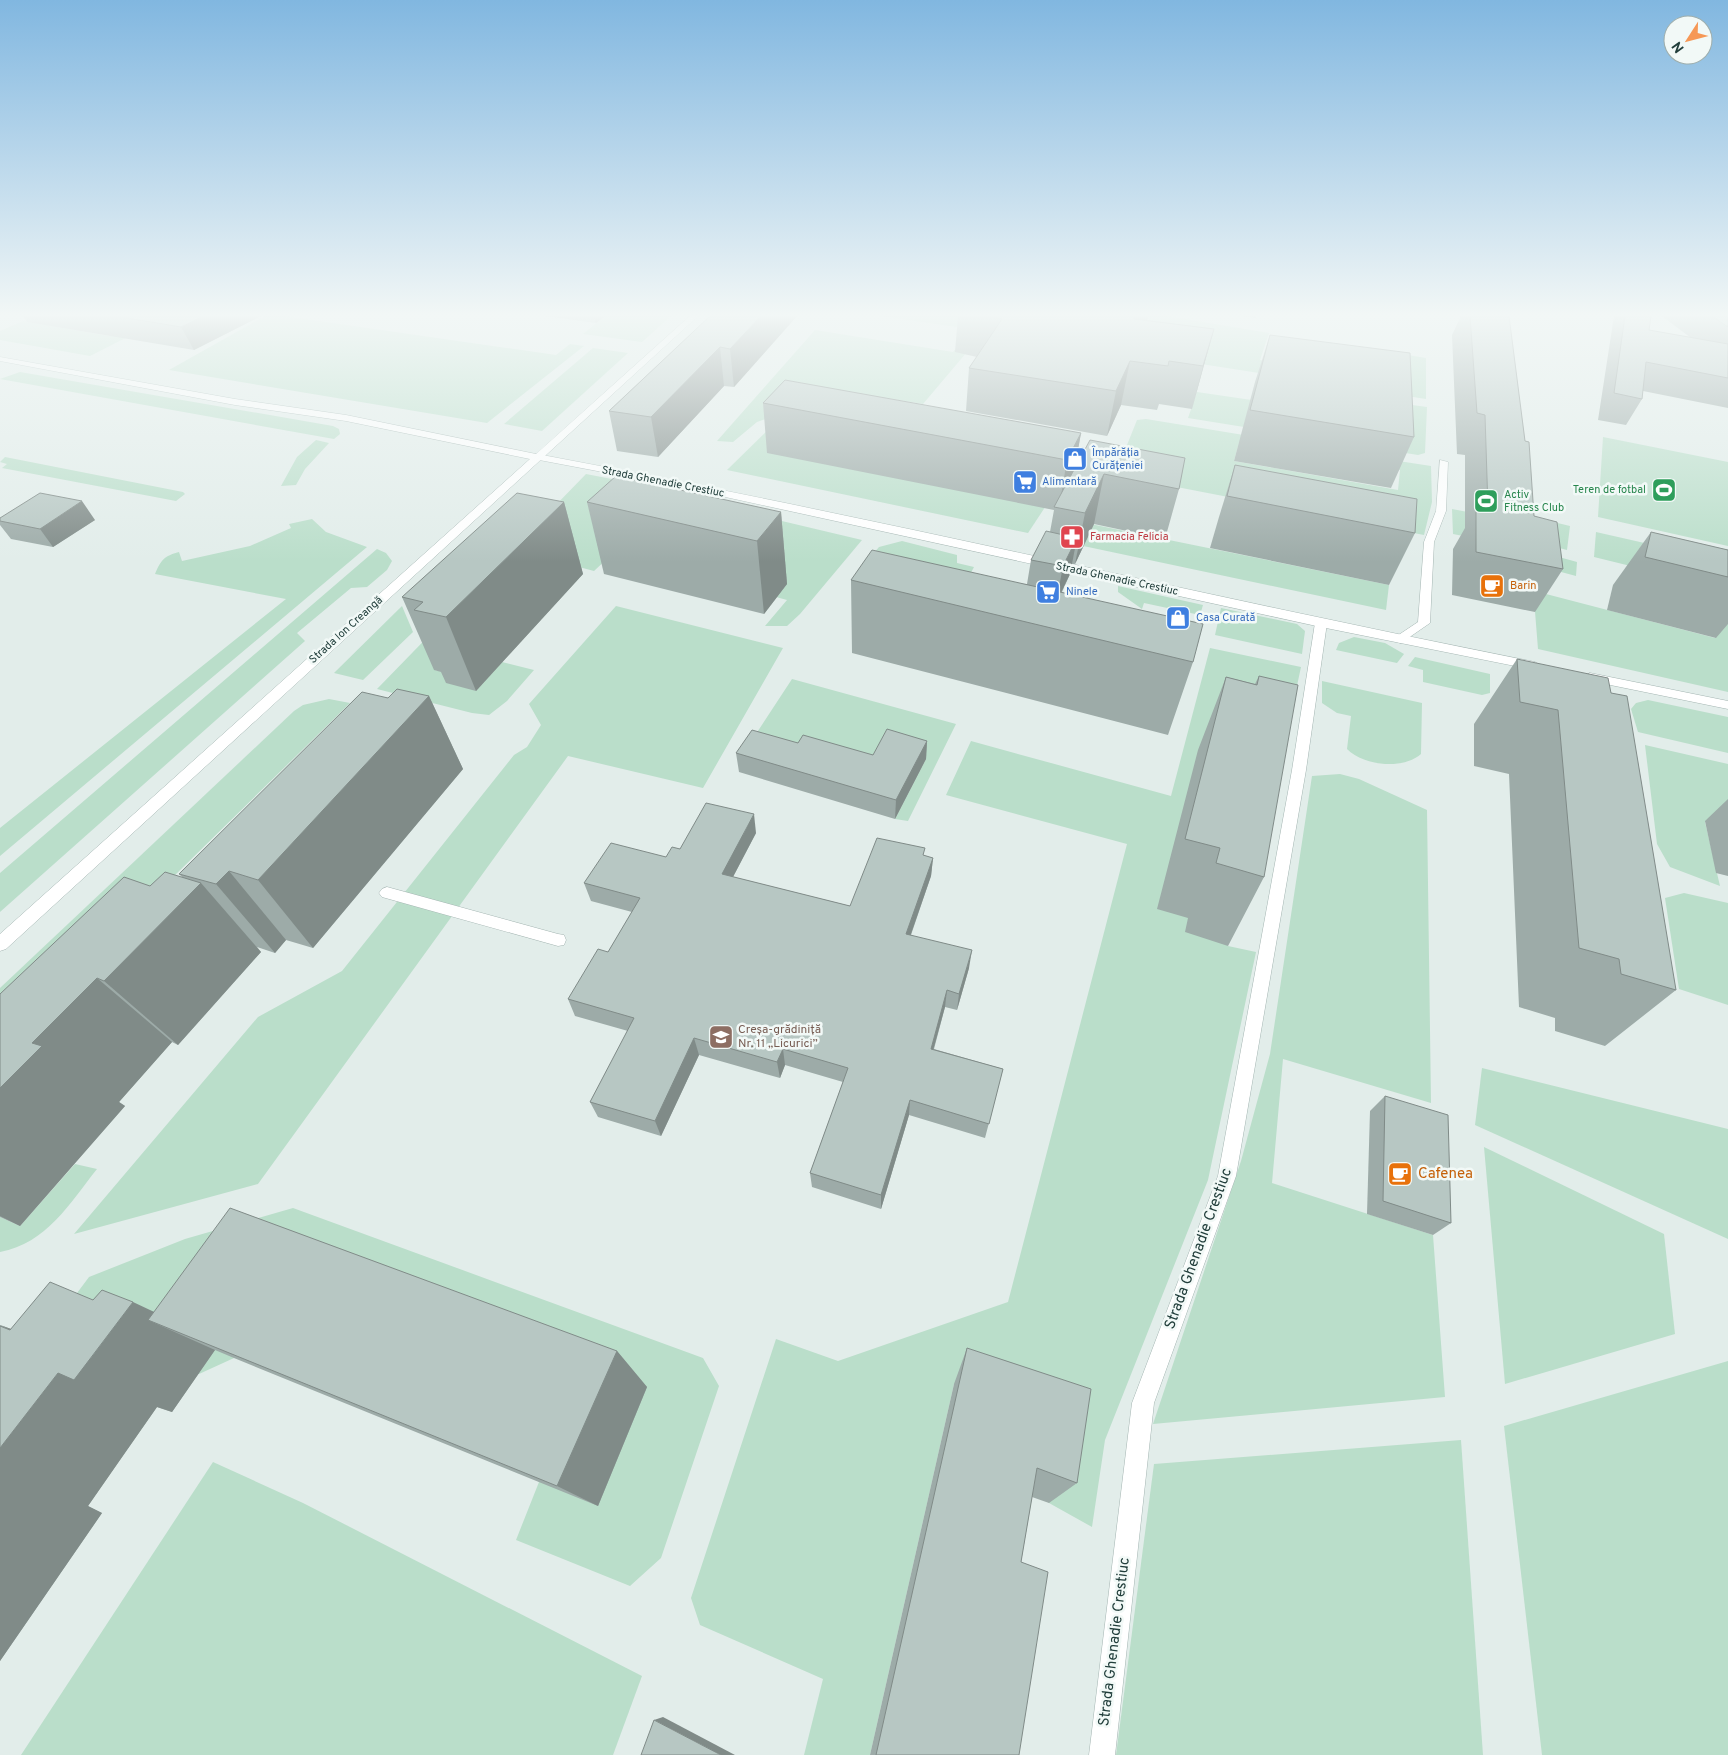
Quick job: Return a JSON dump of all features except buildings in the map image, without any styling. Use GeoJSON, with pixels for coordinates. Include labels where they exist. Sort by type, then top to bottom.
{"type":"FeatureCollection","features":[{"type":"Feature","properties":{"kind":"street","name":"Strada Ghenadie Crestiuc"},"geometry":{"type":"LineString","coordinates":[[213,398],[346,418],[757,500],[1322,623],[1546,668]]}},
{"type":"Feature","properties":{"kind":"street","name":"Strada Ion Creangă"},"geometry":{"type":"LineString","coordinates":[[0,944],[603,398]]}},
{"type":"Feature","properties":{"kind":"street"},"geometry":{"type":"LineString","coordinates":[[1401,639],[1424,623],[1429,542],[1441,511],[1442,462]]}},
{"type":"Feature","properties":{"kind":"street","name":"Strada Ghenadie Crestiuc"},"geometry":{"type":"LineString","coordinates":[[1102,1755],[1143,1403],[1228,1176],[1302,755],[1322,623]]}},
{"type":"Feature","properties":{"kind":"street"},"geometry":{"type":"LineString","coordinates":[[1575,674],[1728,706]]}},
{"type":"Feature","properties":{"kind":"street"},"geometry":{"type":"LineString","coordinates":[[387,893],[558,940]]}},
{"type":"Feature","properties":{"kind":"green space"},"geometry":{"type":"Polygon","coordinates":[[[105,398],[170,398],[333,426],[339,429],[340,434],[334,439],[105,398]]]}},
{"type":"Feature","properties":{"kind":"green space"},"geometry":{"type":"Polygon","coordinates":[[[336,398],[519,398],[487,423],[336,398]]]}},
{"type":"Feature","properties":{"kind":"green space"},"geometry":{"type":"Polygon","coordinates":[[[535,398],[578,398],[542,431],[504,424],[535,398]]]}},
{"type":"Feature","properties":{"kind":"green space"},"geometry":{"type":"Polygon","coordinates":[[[755,398],[928,398],[923,404],[886,398],[868,421],[771,417],[757,422],[733,442],[717,441],[755,398]]]}},
{"type":"Feature","properties":{"kind":"green space"},"geometry":{"type":"Polygon","coordinates":[[[1195,398],[1238,398],[1390,420],[1390,402],[1427,407],[1425,453],[1418,455],[1188,418],[1195,398]]]}},
{"type":"Feature","properties":{"kind":"green space"},"geometry":{"type":"Polygon","coordinates":[[[1146,419],[1262,438],[1239,443],[1234,461],[1398,490],[1400,470],[1377,466],[1379,458],[1431,466],[1432,502],[1424,535],[1115,475],[1137,420],[1146,419]]]}},
{"type":"Feature","properties":{"kind":"green space"},"geometry":{"type":"Polygon","coordinates":[[[770,428],[1061,483],[1028,533],[727,470],[770,428]]]}},
{"type":"Feature","properties":{"kind":"green space","name":"Teren de fotbal"},"geometry":{"type":"Polygon","coordinates":[[[1603,437],[1728,462],[1728,546],[1598,517],[1603,437]]]}},
{"type":"Feature","properties":{"kind":"green space"},"geometry":{"type":"Polygon","coordinates":[[[316,440],[329,443],[305,469],[296,485],[281,486],[297,457],[316,440]]]}},
{"type":"Feature","properties":{"kind":"green space"},"geometry":{"type":"Polygon","coordinates":[[[5,457],[183,492],[185,494],[176,501],[2,468],[7,464],[0,462],[5,457]]]}},
{"type":"Feature","properties":{"kind":"green space"},"geometry":{"type":"Polygon","coordinates":[[[586,474],[751,506],[765,517],[862,540],[800,614],[787,626],[765,626],[787,600],[776,597],[786,584],[610,556],[594,571],[564,563],[435,670],[454,675],[502,662],[534,670],[507,701],[489,715],[472,713],[377,689],[586,474]]]}},
{"type":"Feature","properties":{"kind":"green space"},"geometry":{"type":"Polygon","coordinates":[[[1452,509],[1532,524],[1533,517],[1570,526],[1567,550],[1528,540],[1530,549],[1453,534],[1452,509]]]}},
{"type":"Feature","properties":{"kind":"green space"},"geometry":{"type":"Polygon","coordinates":[[[312,519],[326,532],[367,547],[0,856],[0,828],[286,599],[155,574],[164,559],[179,552],[182,561],[250,546],[291,528],[289,524],[312,519]]]}},
{"type":"Feature","properties":{"kind":"green space"},"geometry":{"type":"Polygon","coordinates":[[[1066,519],[1389,585],[1386,610],[1055,540],[1066,519]]]}},
{"type":"Feature","properties":{"kind":"green space"},"geometry":{"type":"Polygon","coordinates":[[[1596,532],[1728,562],[1728,590],[1594,557],[1596,532]]]}},
{"type":"Feature","properties":{"kind":"green space"},"geometry":{"type":"Polygon","coordinates":[[[902,541],[957,555],[957,563],[974,567],[965,584],[867,561],[879,547],[902,541]]]}},
{"type":"Feature","properties":{"kind":"green space"},"geometry":{"type":"Polygon","coordinates":[[[377,549],[386,553],[392,561],[387,570],[367,587],[351,588],[297,633],[305,641],[0,912],[0,873],[377,549]]]}},
{"type":"Feature","properties":{"kind":"green space"},"geometry":{"type":"Polygon","coordinates":[[[1530,549],[1577,562],[1576,576],[1550,569],[1546,594],[1715,638],[1728,599],[1728,692],[1538,649],[1530,549]]]}},
{"type":"Feature","properties":{"kind":"green space"},"geometry":{"type":"Polygon","coordinates":[[[1118,586],[1203,605],[1200,615],[1144,603],[1142,609],[1118,592],[1118,586]]]}},
{"type":"Feature","properties":{"kind":"green space"},"geometry":{"type":"Polygon","coordinates":[[[402,606],[413,632],[363,680],[334,673],[402,606]]]}},
{"type":"Feature","properties":{"kind":"green space"},"geometry":{"type":"Polygon","coordinates":[[[616,606],[783,648],[703,788],[568,756],[258,1184],[74,1234],[258,1017],[342,971],[514,755],[527,747],[541,725],[529,704],[616,606]]]}},
{"type":"Feature","properties":{"kind":"green space"},"geometry":{"type":"Polygon","coordinates":[[[1221,608],[1297,624],[1305,631],[1302,654],[1215,635],[1221,608]]]}},
{"type":"Feature","properties":{"kind":"green space"},"geometry":{"type":"Polygon","coordinates":[[[1354,637],[1385,643],[1404,654],[1397,663],[1336,650],[1339,643],[1354,637]]]}},
{"type":"Feature","properties":{"kind":"green space"},"geometry":{"type":"Polygon","coordinates":[[[1210,648],[1301,667],[1276,784],[1188,918],[1228,946],[1256,952],[1208,1180],[1105,1440],[1092,1527],[1049,1503],[954,1384],[870,1755],[804,1755],[823,1679],[700,1625],[691,1598],[776,1339],[838,1361],[1008,1302],[1127,844],[946,795],[971,741],[1171,796],[1210,648]]]}},
{"type":"Feature","properties":{"kind":"green space"},"geometry":{"type":"Polygon","coordinates":[[[1415,657],[1490,674],[1490,693],[1482,695],[1423,682],[1423,670],[1408,666],[1415,657]]]}},
{"type":"Feature","properties":{"kind":"green space"},"geometry":{"type":"Polygon","coordinates":[[[792,679],[956,724],[908,821],[895,819],[926,759],[873,773],[748,746],[792,679]]]}},
{"type":"Feature","properties":{"kind":"green space"},"geometry":{"type":"Polygon","coordinates":[[[1322,681],[1422,703],[1421,754],[1413,759],[1394,764],[1373,762],[1354,755],[1347,749],[1351,716],[1337,713],[1322,703],[1322,681]]]}},
{"type":"Feature","properties":{"kind":"green space"},"geometry":{"type":"Polygon","coordinates":[[[329,699],[350,703],[0,1047],[0,988],[294,711],[303,705],[329,699]]]}},
{"type":"Feature","properties":{"kind":"green space"},"geometry":{"type":"Polygon","coordinates":[[[1648,700],[1728,717],[1728,753],[1638,732],[1631,709],[1636,703],[1648,700]]]}},
{"type":"Feature","properties":{"kind":"green space"},"geometry":{"type":"Polygon","coordinates":[[[1645,745],[1728,764],[1728,827],[1705,822],[1720,886],[1670,867],[1657,844],[1645,745]]]}},
{"type":"Feature","properties":{"kind":"green space"},"geometry":{"type":"Polygon","coordinates":[[[1340,774],[1359,779],[1427,810],[1431,1103],[1283,1059],[1272,1183],[1433,1235],[1445,1397],[1153,1424],[1241,1161],[1270,1054],[1312,776],[1340,774]]]}},
{"type":"Feature","properties":{"kind":"green space"},"geometry":{"type":"Polygon","coordinates":[[[1684,893],[1728,903],[1728,1005],[1679,989],[1665,898],[1684,893]]]}},
{"type":"Feature","properties":{"kind":"green space"},"geometry":{"type":"Polygon","coordinates":[[[1482,1068],[1728,1129],[1728,1239],[1475,1125],[1482,1068]]]}},
{"type":"Feature","properties":{"kind":"green space"},"geometry":{"type":"Polygon","coordinates":[[[1484,1147],[1664,1234],[1675,1334],[1505,1384],[1484,1147]]]}},
{"type":"Feature","properties":{"kind":"green space"},"geometry":{"type":"Polygon","coordinates":[[[75,1164],[97,1169],[56,1220],[44,1231],[17,1247],[0,1252],[0,1217],[20,1226],[75,1164]]]}},
{"type":"Feature","properties":{"kind":"green space"},"geometry":{"type":"Polygon","coordinates":[[[293,1208],[703,1358],[719,1386],[661,1558],[630,1586],[516,1540],[539,1482],[302,1257],[234,1358],[199,1374],[0,1396],[89,1277],[185,1239],[293,1208]]]}},
{"type":"Feature","properties":{"kind":"green space"},"geometry":{"type":"Polygon","coordinates":[[[1728,1361],[1728,1755],[1542,1755],[1504,1426],[1728,1361]]]}},
{"type":"Feature","properties":{"kind":"green space"},"geometry":{"type":"Polygon","coordinates":[[[1461,1440],[1483,1755],[1116,1755],[1154,1464],[1461,1440]]]}},
{"type":"Feature","properties":{"kind":"green space"},"geometry":{"type":"Polygon","coordinates":[[[213,1462],[303,1503],[642,1676],[613,1755],[21,1755],[213,1462]]]}},
{"type":"Feature","properties":{"kind":"place","name":"Împărăția Curățeniei"},"geometry":{"type":"Point","coordinates":[1075,459]}},
{"type":"Feature","properties":{"kind":"place","name":"Alimentară"},"geometry":{"type":"Point","coordinates":[1025,482]}},
{"type":"Feature","properties":{"kind":"place","name":"Teren de fotbal"},"geometry":{"type":"Point","coordinates":[1664,490]}},
{"type":"Feature","properties":{"kind":"place","name":"Activ Fitness Club"},"geometry":{"type":"Point","coordinates":[1486,501]}},
{"type":"Feature","properties":{"kind":"place","name":"Farmacia Felicia"},"geometry":{"type":"Point","coordinates":[1072,537]}},
{"type":"Feature","properties":{"kind":"place","name":"Barin"},"geometry":{"type":"Point","coordinates":[1492,586]}},
{"type":"Feature","properties":{"kind":"place","name":"Ninele"},"geometry":{"type":"Point","coordinates":[1048,592]}},
{"type":"Feature","properties":{"kind":"place","name":"Casa Curată"},"geometry":{"type":"Point","coordinates":[1178,618]}},
{"type":"Feature","properties":{"kind":"place","name":"Creșa-grădiniță Nr. 11 „Licurici”"},"geometry":{"type":"Point","coordinates":[721,1037]}},
{"type":"Feature","properties":{"kind":"place","name":"Cafenea"},"geometry":{"type":"Point","coordinates":[1400,1174]}}]}
